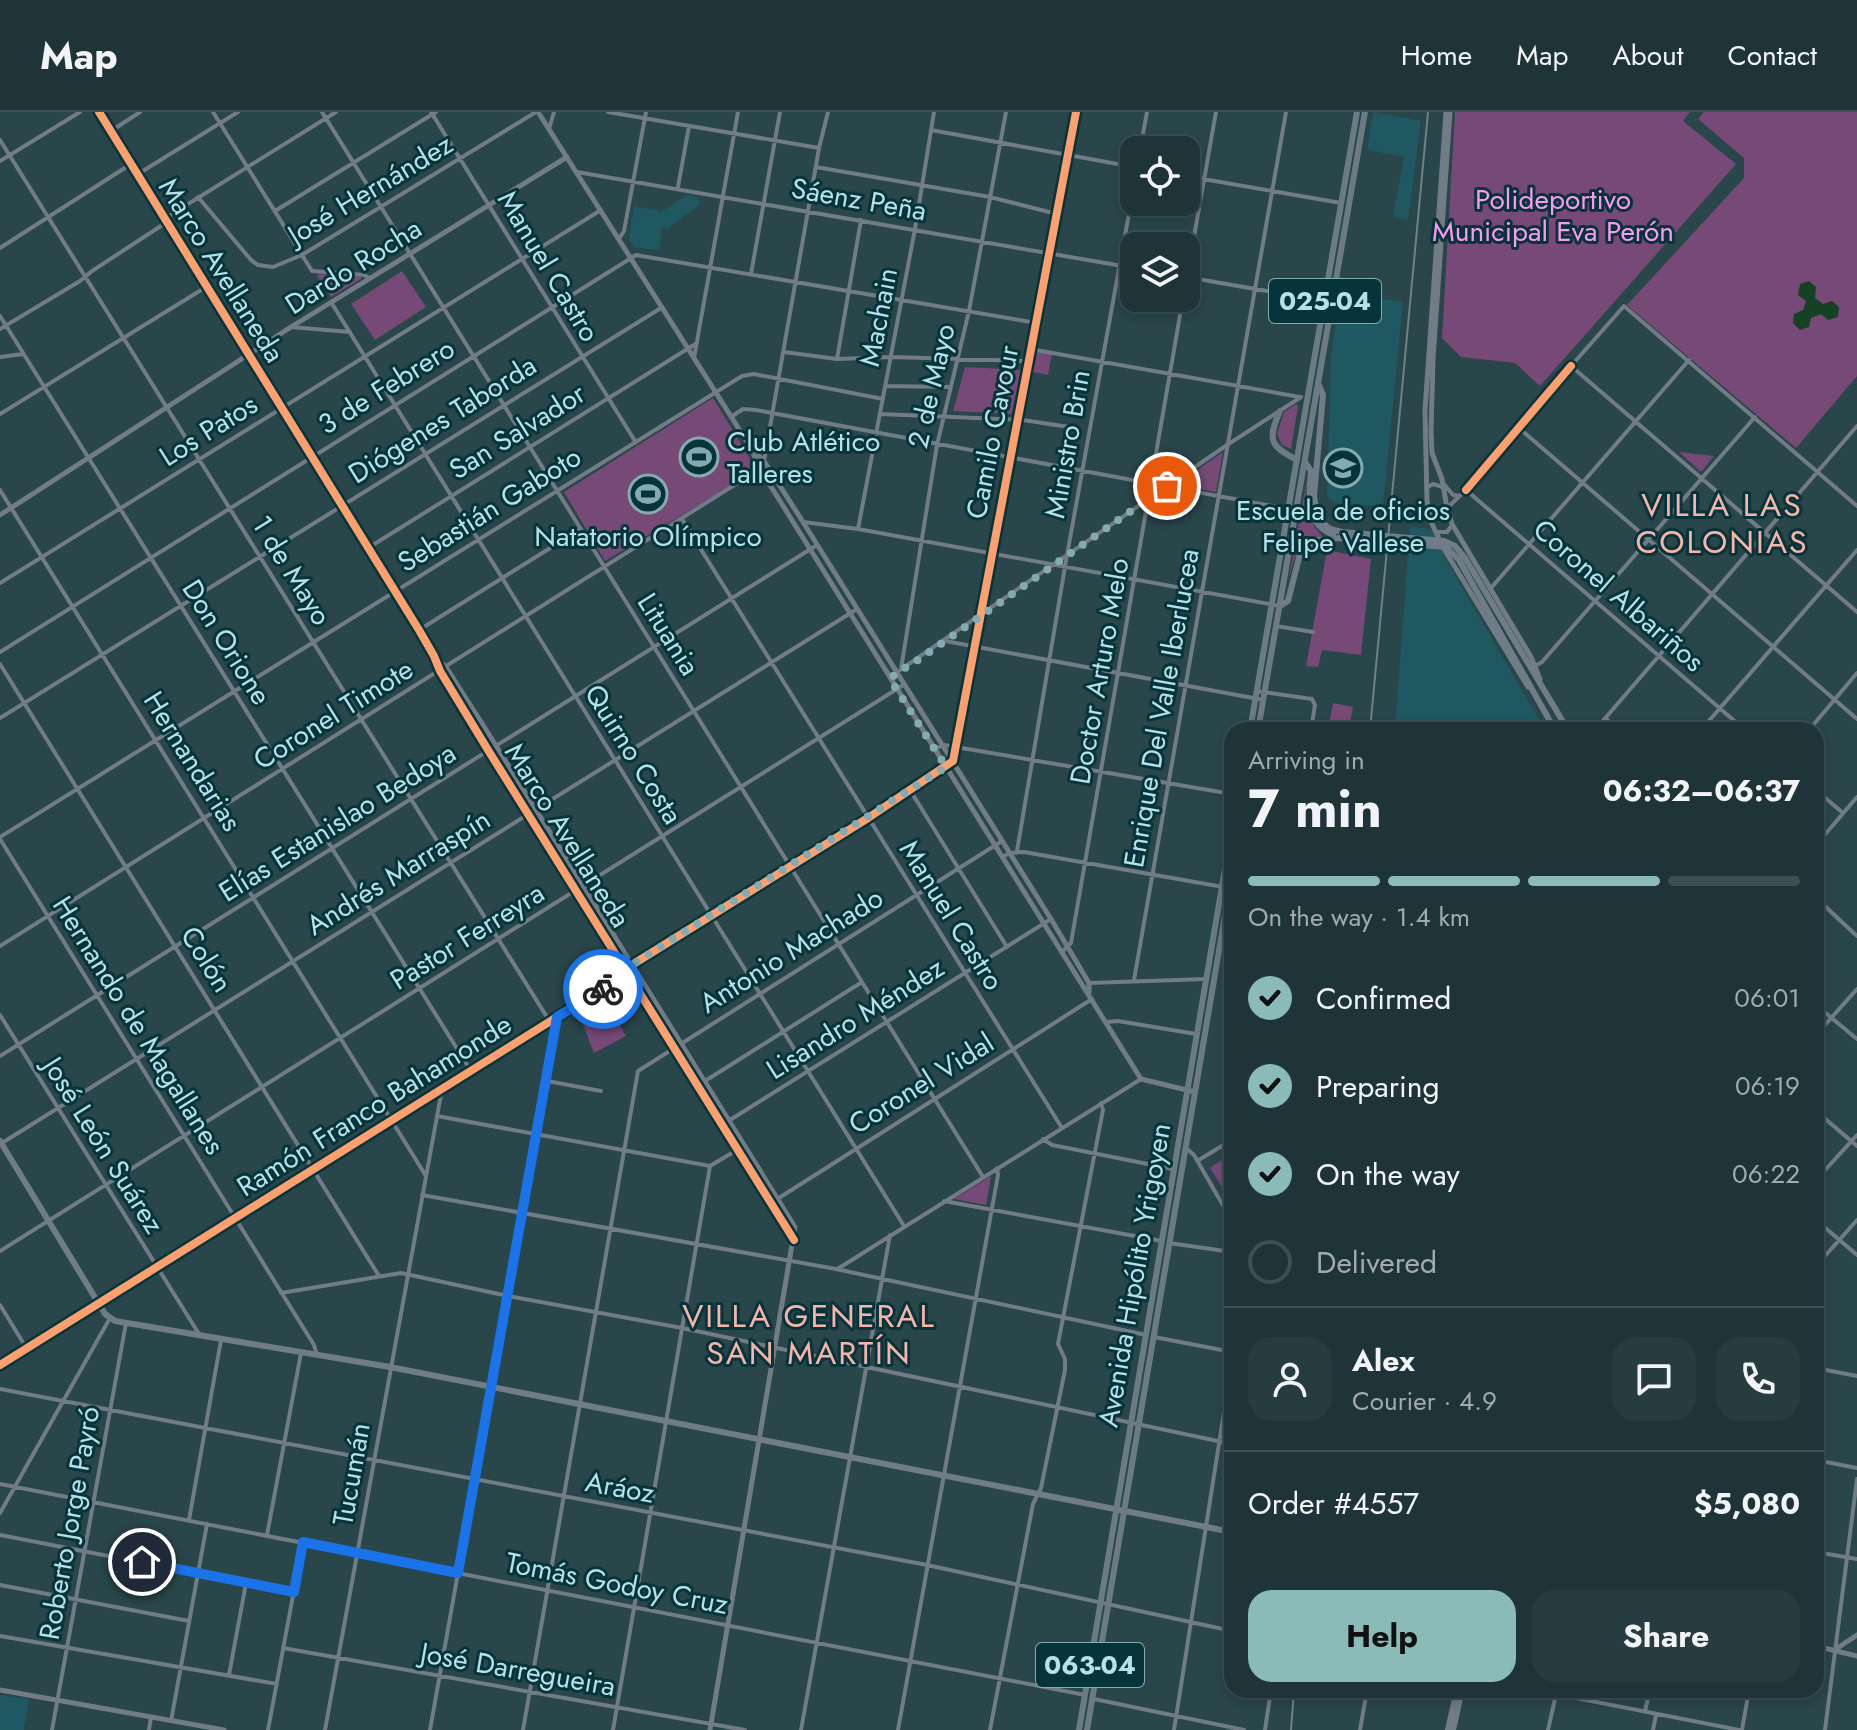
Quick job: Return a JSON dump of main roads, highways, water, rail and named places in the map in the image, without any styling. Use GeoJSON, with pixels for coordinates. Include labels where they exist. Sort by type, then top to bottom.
{"type":"FeatureCollection","features":[{"type":"Feature","properties":{"kind":"main road","name":"025-04"},"geometry":{"type":"LineString","coordinates":[[1251,722],[1288,509],[1318,383],[1357,112]]}},
{"type":"Feature","properties":{"kind":"main road","name":"025-04"},"geometry":{"type":"LineString","coordinates":[[1259,722],[1280,606],[1299,463],[1303,398],[1365,112]]}},
{"type":"Feature","properties":{"kind":"main road"},"geometry":{"type":"LineString","coordinates":[[1318,383],[1322,390],[1323,407],[1309,504],[1312,516],[1326,532],[1340,538]]}},
{"type":"Feature","properties":{"kind":"main road"},"geometry":{"type":"LineString","coordinates":[[1280,411],[1271,436],[1280,451],[1314,471]]}},
{"type":"Feature","properties":{"kind":"main road"},"geometry":{"type":"LineString","coordinates":[[1314,471],[1315,512],[1330,529],[1444,541],[1458,550],[1522,662],[1550,722]]}},
{"type":"Feature","properties":{"kind":"main road"},"geometry":{"type":"LineString","coordinates":[[1280,606],[1288,601],[1301,550],[1318,540],[1340,538],[1450,549],[1563,722]]}},
{"type":"Feature","properties":{"kind":"main road","name":"Avenida Hipólito Yrigoyen"},"geometry":{"type":"LineString","coordinates":[[1079,1730],[1088,1696],[1185,1147],[1196,1034],[1224,896]]}},
{"type":"Feature","properties":{"kind":"main road","name":"Avenida Hipólito Yrigoyen"},"geometry":{"type":"LineString","coordinates":[[1166,1242],[1174,1169],[1191,1091],[1224,899]]}},
{"type":"Feature","properties":{"kind":"main road"},"geometry":{"type":"LineString","coordinates":[[0,1143],[110,1318],[221,1340],[390,1367],[1224,1531]]}},
{"type":"Feature","properties":{"kind":"main road","name":"Avenida Hipólito Yrigoyen"},"geometry":{"type":"LineString","coordinates":[[1087,1730],[1088,1696]]}},
{"type":"Feature","properties":{"kind":"main road"},"geometry":{"type":"LineString","coordinates":[[1451,1730],[1458,1698]]}},
{"type":"Feature","properties":{"kind":"railway"},"geometry":{"type":"LineString","coordinates":[[1371,722],[1428,112]]}},
{"type":"Feature","properties":{"kind":"railway"},"geometry":{"type":"LineString","coordinates":[[1291,1730],[1293,1698]]}},
{"type":"Feature","properties":{"kind":"place","name":"Club Atlético Talleres"},"geometry":{"type":"Point","coordinates":[699,457]}},
{"type":"Feature","properties":{"kind":"place","name":"Escuela de oficios Felipe Vallese"},"geometry":{"type":"Point","coordinates":[1343,468]}},
{"type":"Feature","properties":{"kind":"place","name":"Natatorio Olímpico"},"geometry":{"type":"Point","coordinates":[648,494]}},
{"type":"Feature","properties":{"kind":"district","name":"VILLA LAS COLONIAS"},"geometry":{"type":"Point","coordinates":[1722,524]}},
{"type":"Feature","properties":{"kind":"district","name":"VILLA GENERAL SAN MARTÍN"},"geometry":{"type":"Point","coordinates":[809,1334]}},
{"type":"Feature","properties":{"kind":"park label","name":"Polideportivo Municipal Eva Perón"},"geometry":{"type":"Point","coordinates":[1553,215]}}]}
